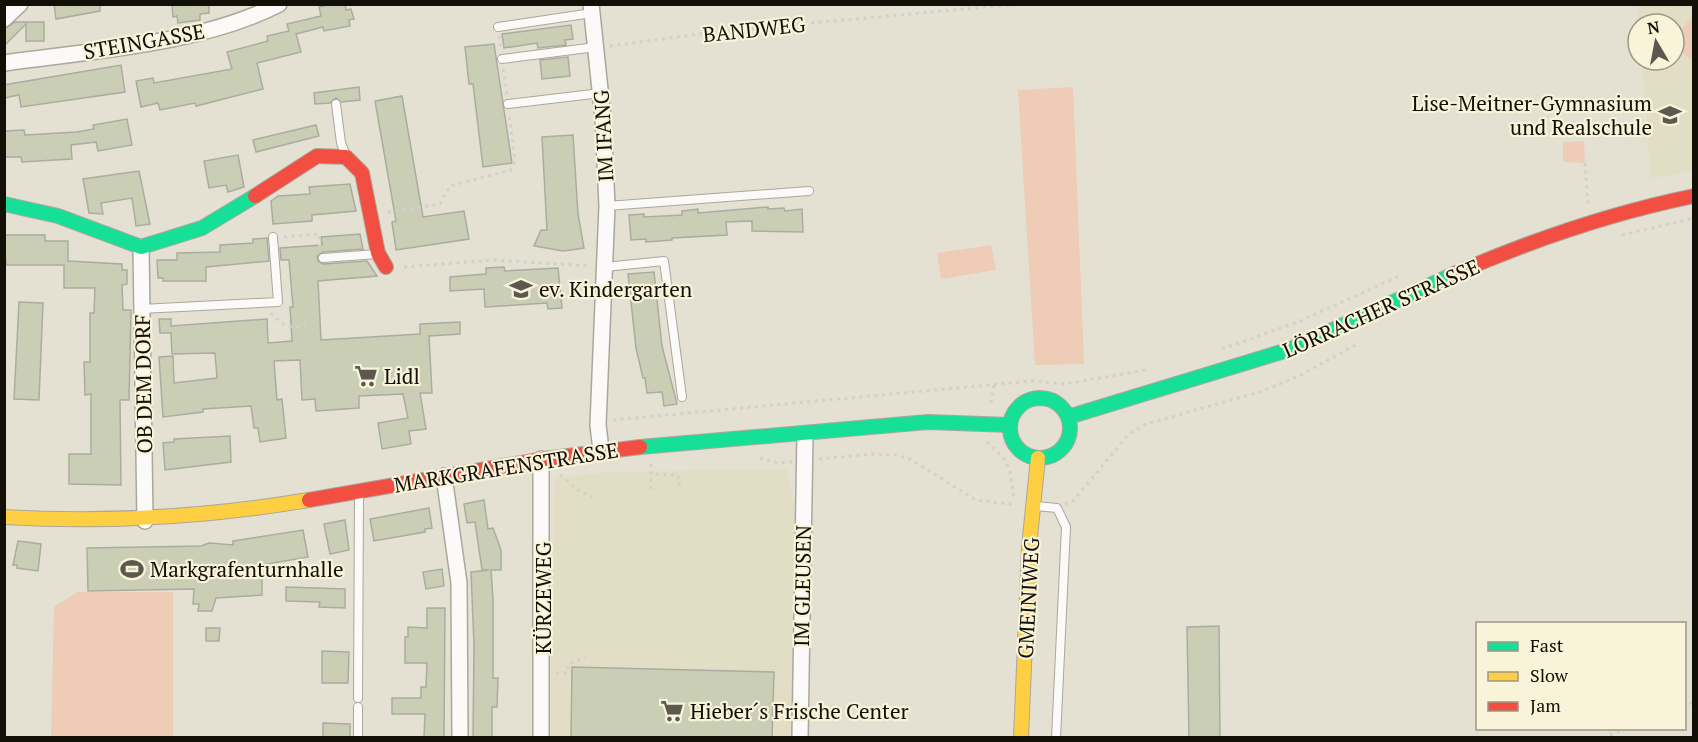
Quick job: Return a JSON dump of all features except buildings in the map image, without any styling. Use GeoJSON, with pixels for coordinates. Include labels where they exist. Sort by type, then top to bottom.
{"type":"FeatureCollection","features":[{"type":"Feature","properties":{"kind":"main road"},"geometry":{"type":"LineString","coordinates":[[4,204],[58,216],[141,247],[181,236],[222,218],[317,156],[346,157],[362,173],[378,253],[386,267]]}},
{"type":"Feature","properties":{"kind":"main road","name":"LÖRRACHER STRASSE"},"geometry":{"type":"LineString","coordinates":[[1068,417],[1137,393],[1269,357],[1445,278],[1539,240],[1620,213],[1694,196]]}},
{"type":"Feature","properties":{"kind":"main road"},"geometry":{"type":"LineString","coordinates":[[1031,399],[1049,399],[1064,409],[1068,417],[1070,432],[1064,446],[1052,455],[1038,458],[1028,456],[1014,443],[1010,425],[1017,408],[1031,399]]}},
{"type":"Feature","properties":{"kind":"main road","name":"MARKGRAFENSTRASSE"},"geometry":{"type":"LineString","coordinates":[[4,517],[68,522],[145,521],[246,510],[601,450],[943,421],[1010,425]]}},
{"type":"Feature","properties":{"kind":"main road","name":"GMEINIWEG"},"geometry":{"type":"LineString","coordinates":[[1022,738],[1029,547],[1038,458]]}},
{"type":"Feature","properties":{"kind":"street"},"geometry":{"type":"LineString","coordinates":[[4,19],[20,4]]}},
{"type":"Feature","properties":{"kind":"street","name":"STEINGASSE"},"geometry":{"type":"LineString","coordinates":[[4,63],[160,40],[249,20],[279,4]]}},
{"type":"Feature","properties":{"kind":"street","name":"IM IFANG"},"geometry":{"type":"LineString","coordinates":[[592,9],[601,93],[607,206],[598,425],[601,450]]}},
{"type":"Feature","properties":{"kind":"street","name":"OB DEM DORF"},"geometry":{"type":"LineString","coordinates":[[141,247],[145,521]]}},
{"type":"Feature","properties":{"kind":"street","name":"IM GLEUSEN"},"geometry":{"type":"LineString","coordinates":[[800,738],[805,434]]}},
{"type":"Feature","properties":{"kind":"street","name":"KÜRZEWEG"},"geometry":{"type":"LineString","coordinates":[[541,459],[542,738]]}},
{"type":"Feature","properties":{"kind":"street"},"geometry":{"type":"LineString","coordinates":[[444,476],[459,583],[460,738]]}},
{"type":"Feature","properties":{"kind":"lane"},"geometry":{"type":"LineString","coordinates":[[498,27],[592,9]]}},
{"type":"Feature","properties":{"kind":"lane"},"geometry":{"type":"LineString","coordinates":[[502,59],[596,47]]}},
{"type":"Feature","properties":{"kind":"lane"},"geometry":{"type":"LineString","coordinates":[[508,104],[601,93]]}},
{"type":"Feature","properties":{"kind":"lane"},"geometry":{"type":"LineString","coordinates":[[336,104],[341,143],[346,157]]}},
{"type":"Feature","properties":{"kind":"lane"},"geometry":{"type":"LineString","coordinates":[[607,206],[808,191]]}},
{"type":"Feature","properties":{"kind":"lane"},"geometry":{"type":"LineString","coordinates":[[141,309],[278,302],[273,237]]}},
{"type":"Feature","properties":{"kind":"lane"},"geometry":{"type":"LineString","coordinates":[[323,258],[378,253]]}},
{"type":"Feature","properties":{"kind":"lane"},"geometry":{"type":"LineString","coordinates":[[605,267],[664,261],[682,397]]}},
{"type":"Feature","properties":{"kind":"lane"},"geometry":{"type":"LineString","coordinates":[[358,698],[359,490]]}},
{"type":"Feature","properties":{"kind":"lane"},"geometry":{"type":"LineString","coordinates":[[1034,506],[1057,508],[1066,527],[1056,738]]}},
{"type":"Feature","properties":{"kind":"lane"},"geometry":{"type":"LineString","coordinates":[[358,707],[358,738]]}},
{"type":"Feature","properties":{"kind":"path","name":"BANDWEG"},"geometry":{"type":"LineString","coordinates":[[596,47],[713,32],[1020,4]]}},
{"type":"Feature","properties":{"kind":"path"},"geometry":{"type":"LineString","coordinates":[[371,214],[440,204],[450,186],[511,170],[515,161],[498,27]]}},
{"type":"Feature","properties":{"kind":"path"},"geometry":{"type":"LineString","coordinates":[[1585,163],[1588,206]]}},
{"type":"Feature","properties":{"kind":"path"},"geometry":{"type":"LineString","coordinates":[[1580,208],[1597,203]]}},
{"type":"Feature","properties":{"kind":"path"},"geometry":{"type":"LineString","coordinates":[[1613,237],[1694,218]]}},
{"type":"Feature","properties":{"kind":"path"},"geometry":{"type":"LineString","coordinates":[[273,237],[319,234],[321,258],[323,258]]}},
{"type":"Feature","properties":{"kind":"path"},"geometry":{"type":"LineString","coordinates":[[386,267],[394,269],[424,264],[503,260],[605,267]]}},
{"type":"Feature","properties":{"kind":"path"},"geometry":{"type":"LineString","coordinates":[[1220,350],[1299,322],[1406,273]]}},
{"type":"Feature","properties":{"kind":"path"},"geometry":{"type":"LineString","coordinates":[[269,302],[272,314],[287,326],[303,327],[310,322]]}},
{"type":"Feature","properties":{"kind":"path"},"geometry":{"type":"LineString","coordinates":[[1073,501],[1129,434],[1146,424],[1260,392],[1301,375],[1364,340]]}},
{"type":"Feature","properties":{"kind":"path"},"geometry":{"type":"LineString","coordinates":[[598,425],[612,420],[1032,381],[1065,384],[1154,368]]}},
{"type":"Feature","properties":{"kind":"path"},"geometry":{"type":"LineString","coordinates":[[994,385],[987,442],[1005,460],[1010,472],[1015,512]]}},
{"type":"Feature","properties":{"kind":"path"},"geometry":{"type":"LineString","coordinates":[[757,457],[778,463],[873,454],[896,455],[912,460],[976,500],[1034,506]]}},
{"type":"Feature","properties":{"kind":"path"},"geometry":{"type":"LineString","coordinates":[[651,489],[651,465],[663,464]]}},
{"type":"Feature","properties":{"kind":"path"},"geometry":{"type":"LineString","coordinates":[[556,472],[578,490],[592,497]]}},
{"type":"Feature","properties":{"kind":"path"},"geometry":{"type":"LineString","coordinates":[[651,474],[678,475],[680,490]]}},
{"type":"Feature","properties":{"kind":"path"},"geometry":{"type":"LineString","coordinates":[[542,673],[567,673],[568,664],[586,658]]}},
{"type":"Feature","properties":{"kind":"path"},"geometry":{"type":"LineString","coordinates":[[1603,738],[1623,730]]}},
{"type":"Feature","properties":{"kind":"shaded area","name":"Lise-Meitner-Gymnasium und Realschule"},"geometry":{"type":"Polygon","coordinates":[[[1637,5],[1693,5],[1693,170],[1651,179],[1643,72],[1686,72],[1686,12],[1638,12],[1637,5]]]}},
{"type":"Feature","properties":{"kind":"shaded area"},"geometry":{"type":"Polygon","coordinates":[[[1693,14],[1693,61],[1686,55],[1686,24],[1693,14]]]}},
{"type":"Feature","properties":{"kind":"shaded area"},"geometry":{"type":"Polygon","coordinates":[[[1073,87],[1084,364],[1035,365],[1018,90],[1073,87]]]}},
{"type":"Feature","properties":{"kind":"shaded area"},"geometry":{"type":"Polygon","coordinates":[[[1584,141],[1585,163],[1563,162],[1563,142],[1584,141]]]}},
{"type":"Feature","properties":{"kind":"shaded area"},"geometry":{"type":"Polygon","coordinates":[[[991,245],[996,270],[941,279],[937,253],[991,245]]]}},
{"type":"Feature","properties":{"kind":"shaded area"},"geometry":{"type":"Polygon","coordinates":[[[787,469],[794,505],[792,737],[549,738],[555,479],[606,472],[787,469]]]}},
{"type":"Feature","properties":{"kind":"shaded area"},"geometry":{"type":"Polygon","coordinates":[[[77,592],[173,592],[173,737],[51,737],[54,607],[77,592]]]}},
{"type":"Feature","properties":{"kind":"traffic: fast"},"geometry":{"type":"LineString","coordinates":[[4,204],[58,216],[141,247],[202,228],[255,196]]}},
{"type":"Feature","properties":{"kind":"traffic: fast"},"geometry":{"type":"LineString","coordinates":[[1068,417],[1291,349],[1454,274]]}},
{"type":"Feature","properties":{"kind":"traffic: fast"},"geometry":{"type":"LineString","coordinates":[[1040,398],[1057,403],[1065,411],[1070,428],[1065,445],[1057,453],[1040,458],[1023,453],[1015,445],[1010,428],[1015,411],[1023,403],[1040,398]]}},
{"type":"Feature","properties":{"kind":"traffic: fast"},"geometry":{"type":"LineString","coordinates":[[640,447],[928,422],[1010,425]]}},
{"type":"Feature","properties":{"kind":"traffic: slow"},"geometry":{"type":"LineString","coordinates":[[1021,738],[1029,547],[1038,458]]}},
{"type":"Feature","properties":{"kind":"traffic: slow"},"geometry":{"type":"LineString","coordinates":[[4,517],[42,519],[157,517],[233,511],[309,500]]}},
{"type":"Feature","properties":{"kind":"traffic: jam"},"geometry":{"type":"LineString","coordinates":[[255,196],[317,156],[346,157],[362,173],[378,253],[386,267]]}},
{"type":"Feature","properties":{"kind":"traffic: jam"},"geometry":{"type":"LineString","coordinates":[[1454,274],[1572,229],[1694,196]]}},
{"type":"Feature","properties":{"kind":"traffic: jam"},"geometry":{"type":"LineString","coordinates":[[309,500],[544,459],[640,447]]}},
{"type":"Feature","properties":{"kind":"place","name":"Lise-Meitner-Gymnasium und Realschule"},"geometry":{"type":"Point","coordinates":[1670,115]}},
{"type":"Feature","properties":{"kind":"place","name":"ev. Kindergarten"},"geometry":{"type":"Point","coordinates":[521,289]}},
{"type":"Feature","properties":{"kind":"place","name":"Lidl"},"geometry":{"type":"Point","coordinates":[366,376]}},
{"type":"Feature","properties":{"kind":"place","name":"Markgrafenturnhalle"},"geometry":{"type":"Point","coordinates":[132,569]}},
{"type":"Feature","properties":{"kind":"place","name":"Hieber´s Frische Center"},"geometry":{"type":"Point","coordinates":[672,711]}}]}
